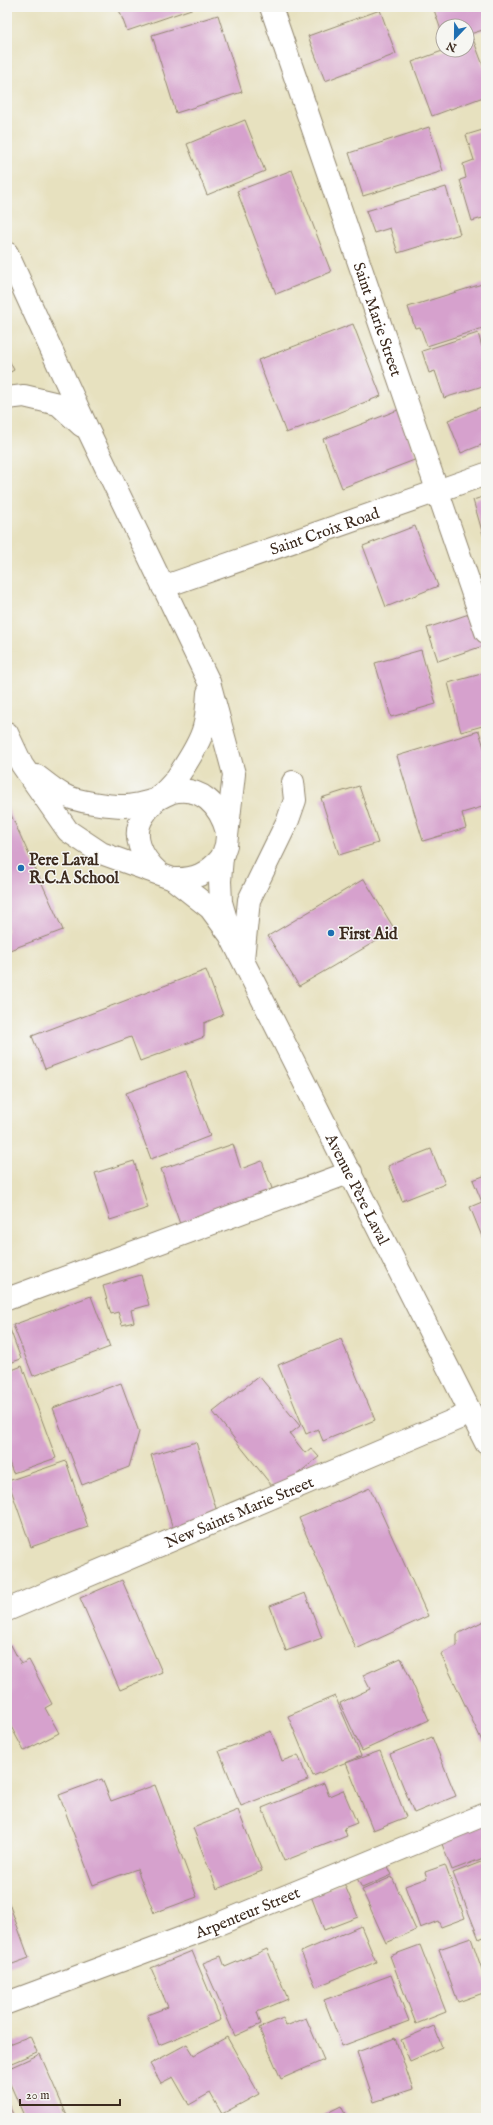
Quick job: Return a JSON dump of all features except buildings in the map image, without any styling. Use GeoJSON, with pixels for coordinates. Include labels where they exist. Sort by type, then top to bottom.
{"type":"FeatureCollection","features":[{"type":"Feature","properties":{"kind":"street","name":"Saint Marie Street"},"geometry":{"type":"LineString","coordinates":[[271,7],[486,632]]}},
{"type":"Feature","properties":{"kind":"street"},"geometry":{"type":"LineString","coordinates":[[7,253],[89,432],[209,682],[234,774],[226,844],[222,857],[221,902],[230,935]]}},
{"type":"Feature","properties":{"kind":"street"},"geometry":{"type":"LineString","coordinates":[[7,398],[24,396],[58,404],[89,432]]}},
{"type":"Feature","properties":{"kind":"street","name":"Saint Croix Road"},"geometry":{"type":"LineString","coordinates":[[163,587],[486,474]]}},
{"type":"Feature","properties":{"kind":"street"},"geometry":{"type":"LineString","coordinates":[[209,682],[204,728],[178,777],[143,816],[139,828],[138,841],[148,864],[210,908],[230,935]]}},
{"type":"Feature","properties":{"kind":"street"},"geometry":{"type":"LineString","coordinates":[[7,733],[22,765],[68,831],[101,853],[165,876],[187,880],[201,876],[213,868],[222,857]]}},
{"type":"Feature","properties":{"kind":"street"},"geometry":{"type":"LineString","coordinates":[[22,765],[63,795],[97,804],[126,806],[158,799],[171,792],[187,792],[202,795],[214,804],[223,817],[227,832]]}},
{"type":"Feature","properties":{"kind":"street"},"geometry":{"type":"LineString","coordinates":[[243,959],[249,900],[288,820],[295,800],[293,782]]}},
{"type":"Feature","properties":{"kind":"street","name":"Avenue Père Laval"},"geometry":{"type":"LineString","coordinates":[[230,935],[351,1172],[486,1443]]}},
{"type":"Feature","properties":{"kind":"street"},"geometry":{"type":"LineString","coordinates":[[7,1299],[351,1172]]}},
{"type":"Feature","properties":{"kind":"street","name":"New Saints Marie Street"},"geometry":{"type":"LineString","coordinates":[[7,1610],[471,1413]]}},
{"type":"Feature","properties":{"kind":"street","name":"Arpenteur Street"},"geometry":{"type":"LineString","coordinates":[[7,2003],[211,1927],[486,1814]]}},
{"type":"Feature","properties":{"kind":"place","name":"Pere Laval R.C.A School"},"geometry":{"type":"Point","coordinates":[21,868]}},
{"type":"Feature","properties":{"kind":"place","name":"First Aid"},"geometry":{"type":"Point","coordinates":[331,933]}}]}
